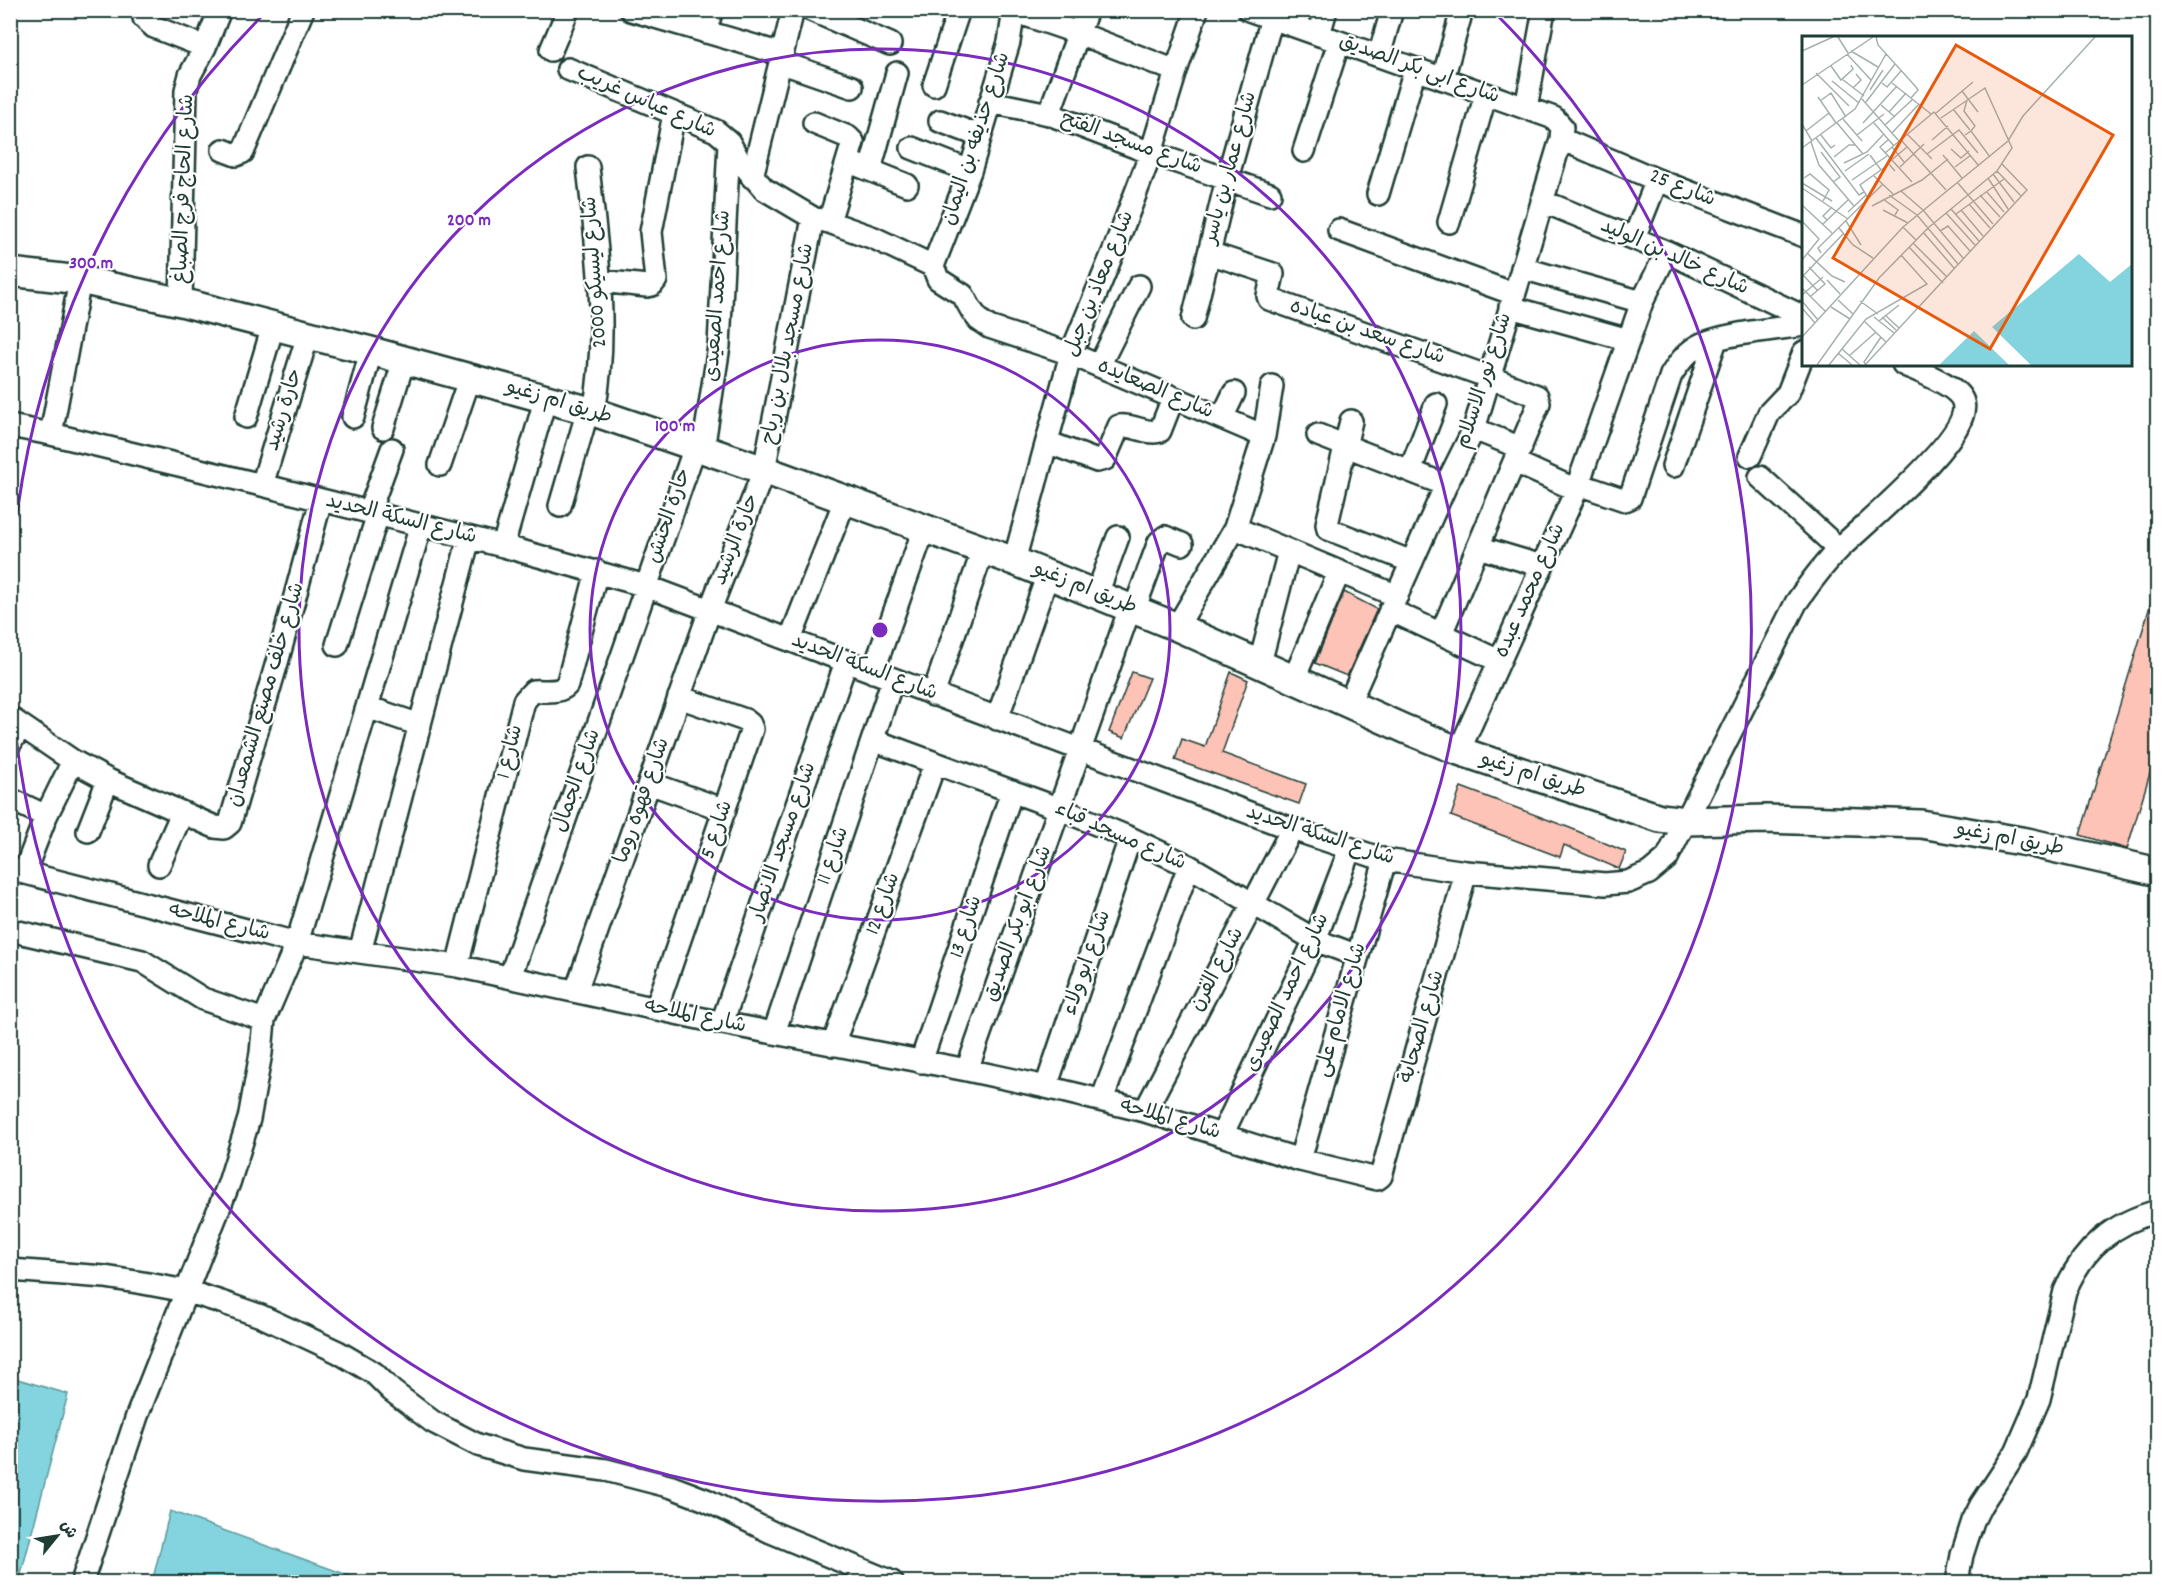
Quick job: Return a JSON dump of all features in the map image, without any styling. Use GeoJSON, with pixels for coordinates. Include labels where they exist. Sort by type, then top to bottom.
{"type":"FeatureCollection","features":[{"type":"Feature","properties":{"kind":"main road","name":"طريق ام زغيو"},"geometry":{"type":"LineString","coordinates":[[10,272],[80,280],[181,302],[546,397],[591,411],[764,470],[1014,561],[1177,627],[1459,751],[1660,818],[1686,821],[1767,819],[1921,824],[2027,842],[2157,872]]}},
{"type":"Feature","properties":{"kind":"street"},"geometry":{"type":"LineString","coordinates":[[143,10],[144,18],[154,27],[205,47]]}},
{"type":"Feature","properties":{"kind":"street","name":"شارع الحاج فرج الصباغ"},"geometry":{"type":"LineString","coordinates":[[181,302],[186,90],[190,75],[205,47],[220,10]]}},
{"type":"Feature","properties":{"kind":"street"},"geometry":{"type":"LineString","coordinates":[[223,150],[236,155],[243,152],[303,10]]}},
{"type":"Feature","properties":{"kind":"street"},"geometry":{"type":"LineString","coordinates":[[551,50],[568,10]]}},
{"type":"Feature","properties":{"kind":"street"},"geometry":{"type":"LineString","coordinates":[[631,10],[781,58],[852,87]]}},
{"type":"Feature","properties":{"kind":"street"},"geometry":{"type":"LineString","coordinates":[[705,32],[712,10]]}},
{"type":"Feature","properties":{"kind":"street"},"geometry":{"type":"LineString","coordinates":[[752,177],[793,10]]}},
{"type":"Feature","properties":{"kind":"street"},"geometry":{"type":"LineString","coordinates":[[811,10],[890,44]]}},
{"type":"Feature","properties":{"kind":"street"},"geometry":{"type":"LineString","coordinates":[[934,85],[959,10]]}},
{"type":"Feature","properties":{"kind":"street"},"geometry":{"type":"LineString","coordinates":[[1049,114],[1087,10]]}},
{"type":"Feature","properties":{"kind":"street","name":"شارع معاذ بن جبل"},"geometry":{"type":"LineString","coordinates":[[1014,561],[1071,354],[1151,153],[1197,10]]}},
{"type":"Feature","properties":{"kind":"street"},"geometry":{"type":"LineString","coordinates":[[1319,34],[1326,10]]}},
{"type":"Feature","properties":{"kind":"street"},"geometry":{"type":"LineString","coordinates":[[1378,56],[1392,10]]}},
{"type":"Feature","properties":{"kind":"street"},"geometry":{"type":"LineString","coordinates":[[1443,79],[1462,10]]}},
{"type":"Feature","properties":{"kind":"street"},"geometry":{"type":"LineString","coordinates":[[1526,108],[1544,10]]}},
{"type":"Feature","properties":{"kind":"street"},"geometry":{"type":"LineString","coordinates":[[1013,11],[1078,33],[1176,71]]}},
{"type":"Feature","properties":{"kind":"street","name":"شارع حذيفه بن اليمان"},"geometry":{"type":"LineString","coordinates":[[933,266],[970,171],[1009,42],[1013,11]]}},
{"type":"Feature","properties":{"kind":"street","name":"شارع ابى بكر الصديق"},"geometry":{"type":"LineString","coordinates":[[1250,11],[1554,118],[1562,127],[1561,139]]}},
{"type":"Feature","properties":{"kind":"street","name":"شارع عمار بن ياسر"},"geometry":{"type":"LineString","coordinates":[[1193,319],[1227,179],[1272,18]]}},
{"type":"Feature","properties":{"kind":"street"},"geometry":{"type":"LineString","coordinates":[[1304,151],[1339,42]]}},
{"type":"Feature","properties":{"kind":"street","name":"شارع عباس غريب"},"geometry":{"type":"LineString","coordinates":[[568,69],[716,130],[729,142],[739,160],[764,189],[821,220],[874,238],[933,266]]}},
{"type":"Feature","properties":{"kind":"street"},"geometry":{"type":"LineString","coordinates":[[1378,194],[1415,69]]}},
{"type":"Feature","properties":{"kind":"street"},"geometry":{"type":"LineString","coordinates":[[870,170],[897,73]]}},
{"type":"Feature","properties":{"kind":"street"},"geometry":{"type":"LineString","coordinates":[[1449,222],[1486,94]]}},
{"type":"Feature","properties":{"kind":"street","name":"شارع مسجد الفتح"},"geometry":{"type":"LineString","coordinates":[[990,102],[1049,114],[1151,153],[1270,194]]}},
{"type":"Feature","properties":{"kind":"street"},"geometry":{"type":"LineString","coordinates":[[600,281],[647,286],[652,285],[656,280],[651,232],[674,114]]}},
{"type":"Feature","properties":{"kind":"street"},"geometry":{"type":"LineString","coordinates":[[940,121],[980,136]]}},
{"type":"Feature","properties":{"kind":"street"},"geometry":{"type":"LineString","coordinates":[[814,123],[851,139],[853,145],[848,161],[907,185]]}},
{"type":"Feature","properties":{"kind":"street","name":"شارع 25"},"geometry":{"type":"LineString","coordinates":[[1561,139],[1657,180],[1802,236]]}},
{"type":"Feature","properties":{"kind":"street","name":"شارع نور الاسلام"},"geometry":{"type":"LineString","coordinates":[[1348,703],[1446,485],[1474,429],[1561,139]]}},
{"type":"Feature","properties":{"kind":"street","name":"شارع احمد الصعيدى"},"geometry":{"type":"LineString","coordinates":[[699,448],[719,346],[729,142]]}},
{"type":"Feature","properties":{"kind":"street"},"geometry":{"type":"LineString","coordinates":[[912,148],[970,171]]}},
{"type":"Feature","properties":{"kind":"street","name":"شارع مسجد بلال بن رباح"},"geometry":{"type":"LineString","coordinates":[[764,470],[821,220],[848,161]]}},
{"type":"Feature","properties":{"kind":"street","name":"شارع ليسيكو 2000"},"geometry":{"type":"LineString","coordinates":[[560,506],[591,411],[602,358],[600,281],[588,166]]}},
{"type":"Feature","properties":{"kind":"street"},"geometry":{"type":"LineString","coordinates":[[1634,238],[1657,180]]}},
{"type":"Feature","properties":{"kind":"street","name":"شارع خالد بن الوليد"},"geometry":{"type":"LineString","coordinates":[[1542,201],[1667,252],[1802,317]]}},
{"type":"Feature","properties":{"kind":"street"},"geometry":{"type":"LineString","coordinates":[[1339,230],[1512,301],[1629,340]]}},
{"type":"Feature","properties":{"kind":"street","name":"شارع محمد عبده"},"geometry":{"type":"LineString","coordinates":[[1459,751],[1576,488],[1642,302],[1667,252]]}},
{"type":"Feature","properties":{"kind":"street","name":"شارع سعد بن عباده"},"geometry":{"type":"LineString","coordinates":[[1209,253],[1274,275],[1269,299],[1489,377]]}},
{"type":"Feature","properties":{"kind":"street","name":"شارع الصعايده"},"geometry":{"type":"LineString","coordinates":[[933,266],[938,279],[963,295],[979,320],[989,327],[1071,354],[1264,436]]}},
{"type":"Feature","properties":{"kind":"street"},"geometry":{"type":"LineString","coordinates":[[1522,268],[1642,302]]}},
{"type":"Feature","properties":{"kind":"street"},"geometry":{"type":"LineString","coordinates":[[51,434],[80,280]]}},
{"type":"Feature","properties":{"kind":"street"},"geometry":{"type":"LineString","coordinates":[[1099,366],[1139,286]]}},
{"type":"Feature","properties":{"kind":"street"},"geometry":{"type":"LineString","coordinates":[[1474,429],[1572,488],[1625,500],[1630,498],[1671,375],[1682,359],[1697,347],[1716,340],[1802,325]]}},
{"type":"Feature","properties":{"kind":"street"},"geometry":{"type":"LineString","coordinates":[[246,417],[273,326]]}},
{"type":"Feature","properties":{"kind":"street","name":"حارة رشيد"},"geometry":{"type":"LineString","coordinates":[[262,485],[308,335]]}},
{"type":"Feature","properties":{"kind":"street"},"geometry":{"type":"LineString","coordinates":[[1673,466],[1716,340]]}},
{"type":"Feature","properties":{"kind":"street"},"geometry":{"type":"LineString","coordinates":[[353,417],[371,351]]}},
{"type":"Feature","properties":{"kind":"street"},"geometry":{"type":"LineString","coordinates":[[1750,456],[1769,413],[1788,393],[1802,355]]}},
{"type":"Feature","properties":{"kind":"street"},"geometry":{"type":"LineString","coordinates":[[383,428],[404,360]]}},
{"type":"Feature","properties":{"kind":"street","name":"شارع السكة الحديد"},"geometry":{"type":"LineString","coordinates":[[10,426],[262,485],[502,546],[646,586],[1081,751],[1292,829],[1385,860],[1466,872],[1605,884],[1628,882],[1649,873],[1667,858],[1785,622],[1809,584],[1839,549],[1928,466],[1964,415],[1964,404],[1959,394],[1950,387],[1907,366]]}},
{"type":"Feature","properties":{"kind":"street"},"geometry":{"type":"LineString","coordinates":[[440,465],[470,377]]}},
{"type":"Feature","properties":{"kind":"street"},"geometry":{"type":"LineString","coordinates":[[1442,634],[1539,403],[1534,393],[1489,377]]}},
{"type":"Feature","properties":{"kind":"street"},"geometry":{"type":"LineString","coordinates":[[1177,627],[1235,528],[1264,436],[1272,386]]}},
{"type":"Feature","properties":{"kind":"street"},"geometry":{"type":"LineString","coordinates":[[1222,418],[1234,393]]}},
{"type":"Feature","properties":{"kind":"street"},"geometry":{"type":"LineString","coordinates":[[502,546],[546,397]]}},
{"type":"Feature","properties":{"kind":"street"},"geometry":{"type":"LineString","coordinates":[[1047,442],[1101,461],[1105,459],[1119,426],[1125,425],[1152,432],[1160,431],[1173,398]]}},
{"type":"Feature","properties":{"kind":"street"},"geometry":{"type":"LineString","coordinates":[[1410,471],[1436,404]]}},
{"type":"Feature","properties":{"kind":"street"},"geometry":{"type":"LineString","coordinates":[[1351,421],[1327,524],[1330,530],[1412,562]]}},
{"type":"Feature","properties":{"kind":"street"},"geometry":{"type":"LineString","coordinates":[[1318,435],[1446,485]]}},
{"type":"Feature","properties":{"kind":"street","name":"حارة الحنش"},"geometry":{"type":"LineString","coordinates":[[646,586],[699,448]]}},
{"type":"Feature","properties":{"kind":"street"},"geometry":{"type":"LineString","coordinates":[[337,645],[392,449]]}},
{"type":"Feature","properties":{"kind":"street","name":"حارة الرشيد"},"geometry":{"type":"LineString","coordinates":[[710,610],[764,470]]}},
{"type":"Feature","properties":{"kind":"street"},"geometry":{"type":"LineString","coordinates":[[1760,477],[1839,549]]}},
{"type":"Feature","properties":{"kind":"street","name":"شارع خلف مصنع الشمعدان"},"geometry":{"type":"LineString","coordinates":[[14,729],[108,780],[215,828],[224,828],[230,823],[321,500]]}},
{"type":"Feature","properties":{"kind":"street"},"geometry":{"type":"LineString","coordinates":[[790,640],[845,500]]}},
{"type":"Feature","properties":{"kind":"street"},"geometry":{"type":"LineString","coordinates":[[82,1582],[136,1416],[240,1151],[256,1086],[264,1020],[297,943],[421,525]]}},
{"type":"Feature","properties":{"kind":"street"},"geometry":{"type":"LineString","coordinates":[[1235,528],[1339,572],[1394,603],[1442,634],[1499,662]]}},
{"type":"Feature","properties":{"kind":"street"},"geometry":{"type":"LineString","coordinates":[[873,672],[924,529]]}},
{"type":"Feature","properties":{"kind":"street"},"geometry":{"type":"LineString","coordinates":[[1097,594],[1118,537]]}},
{"type":"Feature","properties":{"kind":"street","name":"شارع ابو بكر الصديق"},"geometry":{"type":"LineString","coordinates":[[967,1070],[1132,609],[1159,542],[1165,537],[1182,544]]}},
{"type":"Feature","properties":{"kind":"street"},"geometry":{"type":"LineString","coordinates":[[360,952],[469,538]]}},
{"type":"Feature","properties":{"kind":"street"},"geometry":{"type":"LineString","coordinates":[[1478,548],[1542,566]]}},
{"type":"Feature","properties":{"kind":"street"},"geometry":{"type":"LineString","coordinates":[[933,695],[983,550]]}},
{"type":"Feature","properties":{"kind":"street"},"geometry":{"type":"LineString","coordinates":[[1260,663],[1288,551]]}},
{"type":"Feature","properties":{"kind":"street","name":"شارع 1"},"geometry":{"type":"LineString","coordinates":[[457,966],[524,700],[533,691],[563,690],[567,685],[597,571]]}},
{"type":"Feature","properties":{"kind":"street"},"geometry":{"type":"LineString","coordinates":[[1294,679],[1339,572]]}},
{"type":"Feature","properties":{"kind":"street"},"geometry":{"type":"LineString","coordinates":[[997,719],[1048,574]]}},
{"type":"Feature","properties":{"kind":"street","name":"شارع الجمال"},"geometry":{"type":"LineString","coordinates":[[510,977],[646,586]]}},
{"type":"Feature","properties":{"kind":"street","name":"شارع قهوه روما"},"geometry":{"type":"LineString","coordinates":[[576,991],[710,610]]}},
{"type":"Feature","properties":{"kind":"street","name":"شارع مسجد الانصار"},"geometry":{"type":"LineString","coordinates":[[722,1023],[846,662]]}},
{"type":"Feature","properties":{"kind":"street","name":"شارع 11"},"geometry":{"type":"LineString","coordinates":[[774,1033],[893,680]]}},
{"type":"Feature","properties":{"kind":"street","name":"شارع 5"},"geometry":{"type":"LineString","coordinates":[[656,1009],[752,729],[745,720],[680,697]]}},
{"type":"Feature","properties":{"kind":"street"},"geometry":{"type":"LineString","coordinates":[[367,707],[420,725]]}},
{"type":"Feature","properties":{"kind":"street","name":"شارع مسجد قباء"},"geometry":{"type":"LineString","coordinates":[[873,740],[1060,809],[1130,838],[1189,866],[1315,940],[1358,956]]}},
{"type":"Feature","properties":{"kind":"street"},"geometry":{"type":"LineString","coordinates":[[17,871],[73,761]]}},
{"type":"Feature","properties":{"kind":"street","name":"شارع 12"},"geometry":{"type":"LineString","coordinates":[[833,1045],[935,762]]}},
{"type":"Feature","properties":{"kind":"street"},"geometry":{"type":"LineString","coordinates":[[88,831],[108,780]]}},
{"type":"Feature","properties":{"kind":"street"},"geometry":{"type":"LineString","coordinates":[[649,783],[724,810]]}},
{"type":"Feature","properties":{"kind":"street","name":"شارع 13"},"geometry":{"type":"LineString","coordinates":[[921,1062],[1012,791]]}},
{"type":"Feature","properties":{"kind":"street"},"geometry":{"type":"LineString","coordinates":[[10,799],[46,816]]}},
{"type":"Feature","properties":{"kind":"street"},"geometry":{"type":"LineString","coordinates":[[159,865],[182,813]]}},
{"type":"Feature","properties":{"kind":"street","name":"شارع الفرن"},"geometry":{"type":"LineString","coordinates":[[1145,1112],[1292,829]]}},
{"type":"Feature","properties":{"kind":"street","name":"شارع ابو ولاء"},"geometry":{"type":"LineString","coordinates":[[1046,1087],[1130,838]]}},
{"type":"Feature","properties":{"kind":"street","name":"شارع احمد الصعيدى"},"geometry":{"type":"LineString","coordinates":[[1222,1135],[1315,940],[1350,849]]}},
{"type":"Feature","properties":{"kind":"street","name":"شارع الامام على"},"geometry":{"type":"LineString","coordinates":[[1300,1160],[1385,860]]}},
{"type":"Feature","properties":{"kind":"street"},"geometry":{"type":"LineString","coordinates":[[1102,1100],[1189,866]]}},
{"type":"Feature","properties":{"kind":"street","name":"شارع الملاحه"},"geometry":{"type":"LineString","coordinates":[[17,871],[297,943],[457,966],[722,1023],[1046,1087],[1102,1100],[1300,1160],[1377,1179]]}},
{"type":"Feature","properties":{"kind":"street","name":"شارع الصحابة"},"geometry":{"type":"LineString","coordinates":[[1377,1179],[1381,1176],[1466,872]]}},
{"type":"Feature","properties":{"kind":"street"},"geometry":{"type":"LineString","coordinates":[[10,930],[142,961],[196,995],[264,1020]]}},
{"type":"Feature","properties":{"kind":"street"},"geometry":{"type":"LineString","coordinates":[[1957,1582],[1964,1547],[1973,1521],[2016,1452],[2029,1426],[2046,1372],[2065,1291],[2072,1275],[2092,1246],[2105,1235],[2139,1216],[2157,1211]]}},
{"type":"Feature","properties":{"kind":"street"},"geometry":{"type":"LineString","coordinates":[[10,1270],[105,1277],[186,1291],[261,1316],[338,1352],[374,1373],[405,1402],[433,1422],[478,1445],[524,1459],[606,1470],[672,1487],[739,1514],[771,1532],[892,1582]]}},
{"type":"Feature","properties":{"kind":"water"},"geometry":{"type":"Polygon","coordinates":[[[11,1377],[68,1394],[19,1582],[10,1582],[11,1377]]]}},
{"type":"Feature","properties":{"kind":"water"},"geometry":{"type":"Polygon","coordinates":[[[170,1511],[367,1582],[152,1582],[170,1511]]]}},
{"type":"Feature","properties":{"kind":"building"},"geometry":{"type":"Polygon","coordinates":[[[1344,592],[1377,609],[1347,676],[1315,663],[1344,592]]]}},
{"type":"Feature","properties":{"kind":"building"},"geometry":{"type":"Polygon","coordinates":[[[2154,593],[2157,594],[2157,750],[2127,849],[2080,835],[2154,593]]]}},
{"type":"Feature","properties":{"kind":"building"},"geometry":{"type":"Polygon","coordinates":[[[1132,672],[1149,678],[1124,738],[1109,732],[1132,672]]]}},
{"type":"Feature","properties":{"kind":"building"},"geometry":{"type":"Polygon","coordinates":[[[1231,672],[1248,680],[1222,753],[1306,784],[1299,804],[1175,760],[1182,739],[1205,747],[1231,672]]]}},
{"type":"Feature","properties":{"kind":"building"},"geometry":{"type":"Polygon","coordinates":[[[1461,787],[1570,828],[1626,852],[1619,869],[1564,845],[1560,857],[1451,816],[1461,787]]]}}]}
